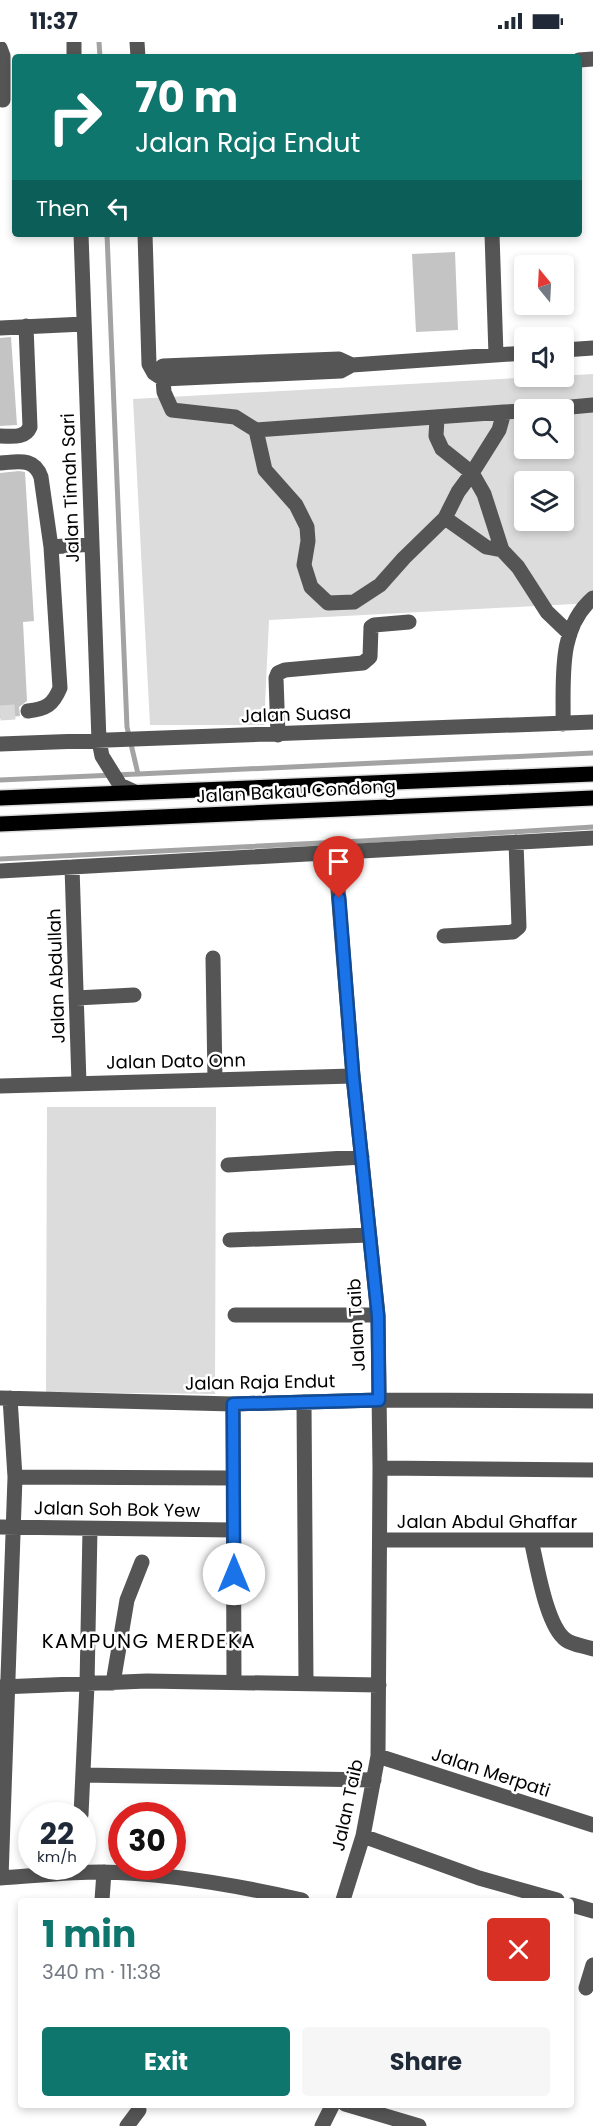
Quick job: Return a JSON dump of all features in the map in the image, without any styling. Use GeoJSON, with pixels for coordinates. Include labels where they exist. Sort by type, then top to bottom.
{"type":"FeatureCollection","features":[{"type":"Feature","properties":{"kind":"main road","name":"Jalan Bakau Condong"},"geometry":{"type":"LineString","coordinates":[[0,798],[593,774]]}},
{"type":"Feature","properties":{"kind":"main road","name":"Jalan Bakau Condong"},"geometry":{"type":"LineString","coordinates":[[0,824],[593,798]]}},
{"type":"Feature","properties":{"kind":"street"},"geometry":{"type":"LineString","coordinates":[[0,48],[3,56],[6,100]]}},
{"type":"Feature","properties":{"kind":"street","name":"Jalan Timah Sari"},"geometry":{"type":"LineString","coordinates":[[81,237],[101,749]]}},
{"type":"Feature","properties":{"kind":"street"},"geometry":{"type":"LineString","coordinates":[[145,237],[149,364],[158,376],[172,410],[235,417],[256,430],[514,412]]}},
{"type":"Feature","properties":{"kind":"street"},"geometry":{"type":"LineString","coordinates":[[492,237],[496,355]]}},
{"type":"Feature","properties":{"kind":"street"},"geometry":{"type":"LineString","coordinates":[[0,328],[84,324]]}},
{"type":"Feature","properties":{"kind":"street"},"geometry":{"type":"LineString","coordinates":[[0,436],[23,435],[30,427],[26,326]]}},
{"type":"Feature","properties":{"kind":"street"},"geometry":{"type":"LineString","coordinates":[[574,350],[592,349]]}},
{"type":"Feature","properties":{"kind":"street"},"geometry":{"type":"LineString","coordinates":[[158,376],[164,366],[339,359],[352,365],[514,354]]}},
{"type":"Feature","properties":{"kind":"street"},"geometry":{"type":"LineString","coordinates":[[574,407],[593,405]]}},
{"type":"Feature","properties":{"kind":"street"},"geometry":{"type":"LineString","coordinates":[[256,430],[265,470],[296,505],[307,527],[308,542],[304,565],[310,586],[328,603],[354,602],[380,585],[445,518],[458,492],[499,430],[504,412]]}},
{"type":"Feature","properties":{"kind":"street"},"geometry":{"type":"LineString","coordinates":[[437,418],[436,436],[442,449],[472,473],[484,494],[502,550],[518,567],[547,612],[570,634]]}},
{"type":"Feature","properties":{"kind":"street"},"geometry":{"type":"LineString","coordinates":[[0,463],[25,462],[38,468],[51,547],[60,688],[48,707],[28,711]]}},
{"type":"Feature","properties":{"kind":"street"},"geometry":{"type":"LineString","coordinates":[[445,518],[486,547],[502,550]]}},
{"type":"Feature","properties":{"kind":"street"},"geometry":{"type":"LineString","coordinates":[[51,547],[92,544]]}},
{"type":"Feature","properties":{"kind":"street"},"geometry":{"type":"LineString","coordinates":[[563,724],[564,659],[576,616],[593,598]]}},
{"type":"Feature","properties":{"kind":"street"},"geometry":{"type":"LineString","coordinates":[[278,735],[276,678],[278,673],[285,670],[363,663],[370,657],[371,627],[409,622]]}},
{"type":"Feature","properties":{"kind":"street","name":"Jalan Suasa"},"geometry":{"type":"LineString","coordinates":[[0,744],[101,749],[120,741],[154,739],[593,722]]}},
{"type":"Feature","properties":{"kind":"street"},"geometry":{"type":"LineString","coordinates":[[101,749],[120,785],[135,792]]}},
{"type":"Feature","properties":{"kind":"street"},"geometry":{"type":"LineString","coordinates":[[0,871],[593,838]]}},
{"type":"Feature","properties":{"kind":"street"},"geometry":{"type":"LineString","coordinates":[[444,936],[513,932],[519,927],[516,842]]}},
{"type":"Feature","properties":{"kind":"street","name":"Jalan Taib"},"geometry":{"type":"LineString","coordinates":[[335,853],[353,1076],[378,1316],[380,1468],[378,1756],[363,1836],[344,1898]]}},
{"type":"Feature","properties":{"kind":"street","name":"Jalan Abdullah"},"geometry":{"type":"LineString","coordinates":[[72,867],[79,1083]]}},
{"type":"Feature","properties":{"kind":"street"},"geometry":{"type":"LineString","coordinates":[[213,958],[214,1080]]}},
{"type":"Feature","properties":{"kind":"street"},"geometry":{"type":"LineString","coordinates":[[76,998],[134,995]]}},
{"type":"Feature","properties":{"kind":"street","name":"Jalan Dato Onn"},"geometry":{"type":"LineString","coordinates":[[0,1086],[353,1076]]}},
{"type":"Feature","properties":{"kind":"street"},"geometry":{"type":"LineString","coordinates":[[228,1165],[362,1157]]}},
{"type":"Feature","properties":{"kind":"street"},"geometry":{"type":"LineString","coordinates":[[230,1240],[369,1235]]}},
{"type":"Feature","properties":{"kind":"street"},"geometry":{"type":"LineString","coordinates":[[235,1315],[378,1316]]}},
{"type":"Feature","properties":{"kind":"street"},"geometry":{"type":"LineString","coordinates":[[5,1398],[15,1477],[7,1527],[1,1878],[18,1876]]}},
{"type":"Feature","properties":{"kind":"street","name":"Jalan Raja Endut"},"geometry":{"type":"LineString","coordinates":[[5,1398],[233,1404],[379,1400],[593,1401]]}},
{"type":"Feature","properties":{"kind":"street"},"geometry":{"type":"LineString","coordinates":[[304,1401],[306,1683]]}},
{"type":"Feature","properties":{"kind":"street"},"geometry":{"type":"LineString","coordinates":[[233,1404],[234,1681]]}},
{"type":"Feature","properties":{"kind":"street"},"geometry":{"type":"LineString","coordinates":[[380,1468],[593,1470]]}},
{"type":"Feature","properties":{"kind":"street"},"geometry":{"type":"LineString","coordinates":[[15,1477],[233,1478]]}},
{"type":"Feature","properties":{"kind":"street","name":"Jalan Soh Bok Yew"},"geometry":{"type":"LineString","coordinates":[[7,1527],[233,1530]]}},
{"type":"Feature","properties":{"kind":"street"},"geometry":{"type":"LineString","coordinates":[[82,1802],[90,1529]]}},
{"type":"Feature","properties":{"kind":"street","name":"Jalan Abdul Ghaffar"},"geometry":{"type":"LineString","coordinates":[[380,1540],[593,1540]]}},
{"type":"Feature","properties":{"kind":"street"},"geometry":{"type":"LineString","coordinates":[[531,1540],[549,1614],[559,1632],[567,1641],[593,1649]]}},
{"type":"Feature","properties":{"kind":"street"},"geometry":{"type":"LineString","coordinates":[[113,1683],[127,1600],[142,1562]]}},
{"type":"Feature","properties":{"kind":"street"},"geometry":{"type":"LineString","coordinates":[[4,1687],[234,1681],[379,1685]]}},
{"type":"Feature","properties":{"kind":"street","name":"Jalan Merpati"},"geometry":{"type":"LineString","coordinates":[[378,1756],[593,1825]]}},
{"type":"Feature","properties":{"kind":"street"},"geometry":{"type":"LineString","coordinates":[[83,1775],[374,1780]]}},
{"type":"Feature","properties":{"kind":"street"},"geometry":{"type":"LineString","coordinates":[[363,1836],[479,1878],[550,1898]]}},
{"type":"Feature","properties":{"kind":"street"},"geometry":{"type":"LineString","coordinates":[[96,1871],[162,1876],[246,1887],[293,1898]]}},
{"type":"Feature","properties":{"kind":"street"},"geometry":{"type":"LineString","coordinates":[[102,1898],[104,1872]]}},
{"type":"Feature","properties":{"kind":"street"},"geometry":{"type":"LineString","coordinates":[[574,1906],[593,1911]]}},
{"type":"Feature","properties":{"kind":"street"},"geometry":{"type":"LineString","coordinates":[[584,1988],[593,1965]]}},
{"type":"Feature","properties":{"kind":"street"},"geometry":{"type":"LineString","coordinates":[[322,2126],[331,2108]]}},
{"type":"Feature","properties":{"kind":"street"},"geometry":{"type":"LineString","coordinates":[[358,2108],[419,2126]]}},
{"type":"Feature","properties":{"kind":"street"},"geometry":{"type":"LineString","coordinates":[[127,2126],[139,2110]]}},
{"type":"Feature","properties":{"kind":"shaded area"},"geometry":{"type":"Polygon","coordinates":[[[593,374],[593,603],[269,620],[264,725],[150,725],[133,399],[514,378],[514,387],[574,387],[574,375],[593,374]]]}},
{"type":"Feature","properties":{"kind":"shaded area"},"geometry":{"type":"Polygon","coordinates":[[[47,1107],[216,1107],[215,1394],[46,1392],[47,1107]]]}},
{"type":"Feature","properties":{"kind":"building"},"geometry":{"type":"Polygon","coordinates":[[[455,252],[458,330],[416,332],[412,254],[455,252]]]}},
{"type":"Feature","properties":{"kind":"building"},"geometry":{"type":"Polygon","coordinates":[[[11,337],[17,425],[0,426],[0,338],[11,337]]]}},
{"type":"Feature","properties":{"kind":"building"},"geometry":{"type":"Polygon","coordinates":[[[25,472],[34,621],[23,622],[27,701],[19,707],[20,716],[0,718],[0,473],[25,472]]]}},
{"type":"Feature","properties":{"kind":"waterway"},"geometry":{"type":"LineString","coordinates":[[99,42],[100,54]]}},
{"type":"Feature","properties":{"kind":"waterway"},"geometry":{"type":"LineString","coordinates":[[107,237],[127,727],[138,774],[593,753]]}},
{"type":"Feature","properties":{"kind":"waterway"},"geometry":{"type":"LineString","coordinates":[[0,780],[138,774]]}},
{"type":"Feature","properties":{"kind":"waterway"},"geometry":{"type":"LineString","coordinates":[[0,859],[593,827]]}},
{"type":"Feature","properties":{"kind":"tunnel"},"geometry":{"type":"LineString","coordinates":[[0,713],[28,711]]}},
{"type":"Feature","properties":{"kind":"district","name":"KAMPUNG MERDEKA"},"geometry":{"type":"Point","coordinates":[149,1641]}},
{"type":"Feature","properties":{"kind":"route"},"geometry":{"type":"LineString","coordinates":[[234,1574],[233,1404],[379,1400],[378,1316],[353,1076],[339,898]]}}]}
